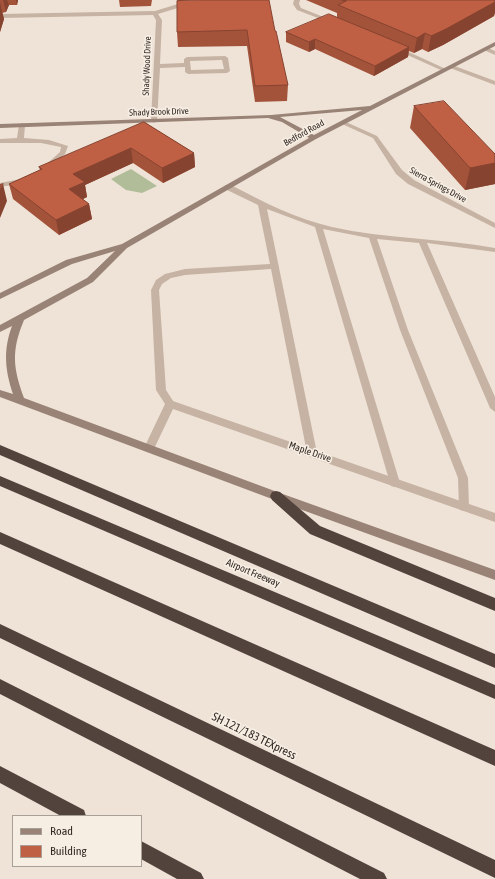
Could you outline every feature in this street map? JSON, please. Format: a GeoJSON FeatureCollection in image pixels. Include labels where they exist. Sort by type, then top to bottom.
{"type":"FeatureCollection","features":[{"type":"Feature","properties":{"kind":"highway"},"geometry":{"type":"LineString","coordinates":[[0,450],[495,661]]}},
{"type":"Feature","properties":{"kind":"highway","name":"Airport Freeway"},"geometry":{"type":"LineString","coordinates":[[0,481],[495,692]]}},
{"type":"Feature","properties":{"kind":"highway"},"geometry":{"type":"LineString","coordinates":[[276,496],[315,530],[495,605]]}},
{"type":"Feature","properties":{"kind":"highway"},"geometry":{"type":"LineString","coordinates":[[0,538],[495,758]]}},
{"type":"Feature","properties":{"kind":"highway","name":"SH 121/183 TEXpress"},"geometry":{"type":"LineString","coordinates":[[0,631],[495,868]]}},
{"type":"Feature","properties":{"kind":"highway"},"geometry":{"type":"LineString","coordinates":[[0,686],[378,879]]}},
{"type":"Feature","properties":{"kind":"highway"},"geometry":{"type":"LineString","coordinates":[[0,774],[76,815]]}},
{"type":"Feature","properties":{"kind":"highway"},"geometry":{"type":"LineString","coordinates":[[142,851],[195,879]]}},
{"type":"Feature","properties":{"kind":"main road","name":"Bedford Road"},"geometry":{"type":"LineString","coordinates":[[0,296],[69,262],[125,246],[314,138],[495,44]]}},
{"type":"Feature","properties":{"kind":"main road"},"geometry":{"type":"LineString","coordinates":[[269,116],[374,107]]}},
{"type":"Feature","properties":{"kind":"main road","name":"Shady Brook Drive"},"geometry":{"type":"LineString","coordinates":[[0,126],[269,116],[284,121],[314,138]]}},
{"type":"Feature","properties":{"kind":"main road","name":"Bedford Road"},"geometry":{"type":"LineString","coordinates":[[0,329],[90,280],[125,246]]}},
{"type":"Feature","properties":{"kind":"main road"},"geometry":{"type":"LineString","coordinates":[[20,318],[13,334],[9,355],[10,372],[20,400]]}},
{"type":"Feature","properties":{"kind":"main road"},"geometry":{"type":"LineString","coordinates":[[0,393],[276,496],[495,575]]}},
{"type":"Feature","properties":{"kind":"main road"},"geometry":{"type":"LineString","coordinates":[[0,400],[20,400]]}},
{"type":"Feature","properties":{"kind":"street"},"geometry":{"type":"LineString","coordinates":[[297,0],[296,4],[299,9],[341,25]]}},
{"type":"Feature","properties":{"kind":"street"},"geometry":{"type":"LineString","coordinates":[[0,16],[155,12],[180,2],[212,2]]}},
{"type":"Feature","properties":{"kind":"street","name":"Shady Wood Drive"},"geometry":{"type":"LineString","coordinates":[[154,121],[159,20],[155,12]]}},
{"type":"Feature","properties":{"kind":"street"},"geometry":{"type":"LineString","coordinates":[[390,46],[445,70]]}},
{"type":"Feature","properties":{"kind":"street"},"geometry":{"type":"LineString","coordinates":[[486,49],[495,53]]}},
{"type":"Feature","properties":{"kind":"street"},"geometry":{"type":"LineString","coordinates":[[225,58],[227,71],[188,72],[188,65],[187,59],[225,58]]}},
{"type":"Feature","properties":{"kind":"street"},"geometry":{"type":"LineString","coordinates":[[156,66],[188,65]]}},
{"type":"Feature","properties":{"kind":"street"},"geometry":{"type":"LineString","coordinates":[[452,67],[495,83]]}},
{"type":"Feature","properties":{"kind":"street","name":"Sierra Springs Drive"},"geometry":{"type":"LineString","coordinates":[[344,123],[375,137],[398,172],[411,182],[495,226]]}},
{"type":"Feature","properties":{"kind":"street"},"geometry":{"type":"LineString","coordinates":[[20,140],[22,125]]}},
{"type":"Feature","properties":{"kind":"street"},"geometry":{"type":"LineString","coordinates":[[0,141],[20,140],[52,142],[65,146],[63,153],[44,170],[23,181],[0,185]]}},
{"type":"Feature","properties":{"kind":"street"},"geometry":{"type":"LineString","coordinates":[[228,188],[288,215],[318,225],[372,236],[495,250]]}},
{"type":"Feature","properties":{"kind":"street"},"geometry":{"type":"LineString","coordinates":[[262,204],[312,453]]}},
{"type":"Feature","properties":{"kind":"street"},"geometry":{"type":"LineString","coordinates":[[318,225],[395,483]]}},
{"type":"Feature","properties":{"kind":"street"},"geometry":{"type":"LineString","coordinates":[[372,236],[404,330],[463,478],[464,507]]}},
{"type":"Feature","properties":{"kind":"street"},"geometry":{"type":"LineString","coordinates":[[422,241],[495,408]]}},
{"type":"Feature","properties":{"kind":"street"},"geometry":{"type":"LineString","coordinates":[[149,448],[170,404],[162,390],[155,290],[159,282],[168,276],[185,272],[275,266]]}},
{"type":"Feature","properties":{"kind":"street","name":"Maple Drive"},"geometry":{"type":"LineString","coordinates":[[170,404],[495,518]]}},
{"type":"Feature","properties":{"kind":"green space"},"geometry":{"type":"Polygon","coordinates":[[[131,169],[157,186],[142,193],[126,190],[111,179],[131,169]]]}},
{"type":"Feature","properties":{"kind":"building"},"geometry":{"type":"Polygon","coordinates":[[[269,0],[288,85],[255,86],[247,30],[177,32],[177,1],[269,0]]]}},
{"type":"Feature","properties":{"kind":"building"},"geometry":{"type":"Polygon","coordinates":[[[342,0],[495,0],[495,2],[431,36],[425,33],[417,38],[338,5],[346,1],[342,0]]]}},
{"type":"Feature","properties":{"kind":"building"},"geometry":{"type":"Polygon","coordinates":[[[329,14],[409,47],[375,66],[315,39],[309,42],[286,32],[329,14]]]}},
{"type":"Feature","properties":{"kind":"building"},"geometry":{"type":"Polygon","coordinates":[[[444,101],[495,154],[495,163],[470,168],[414,106],[444,101]]]}},
{"type":"Feature","properties":{"kind":"building"},"geometry":{"type":"Polygon","coordinates":[[[144,122],[194,153],[162,168],[131,148],[73,174],[85,182],[69,189],[89,204],[56,220],[9,184],[42,169],[39,167],[144,122]]]}}]}
